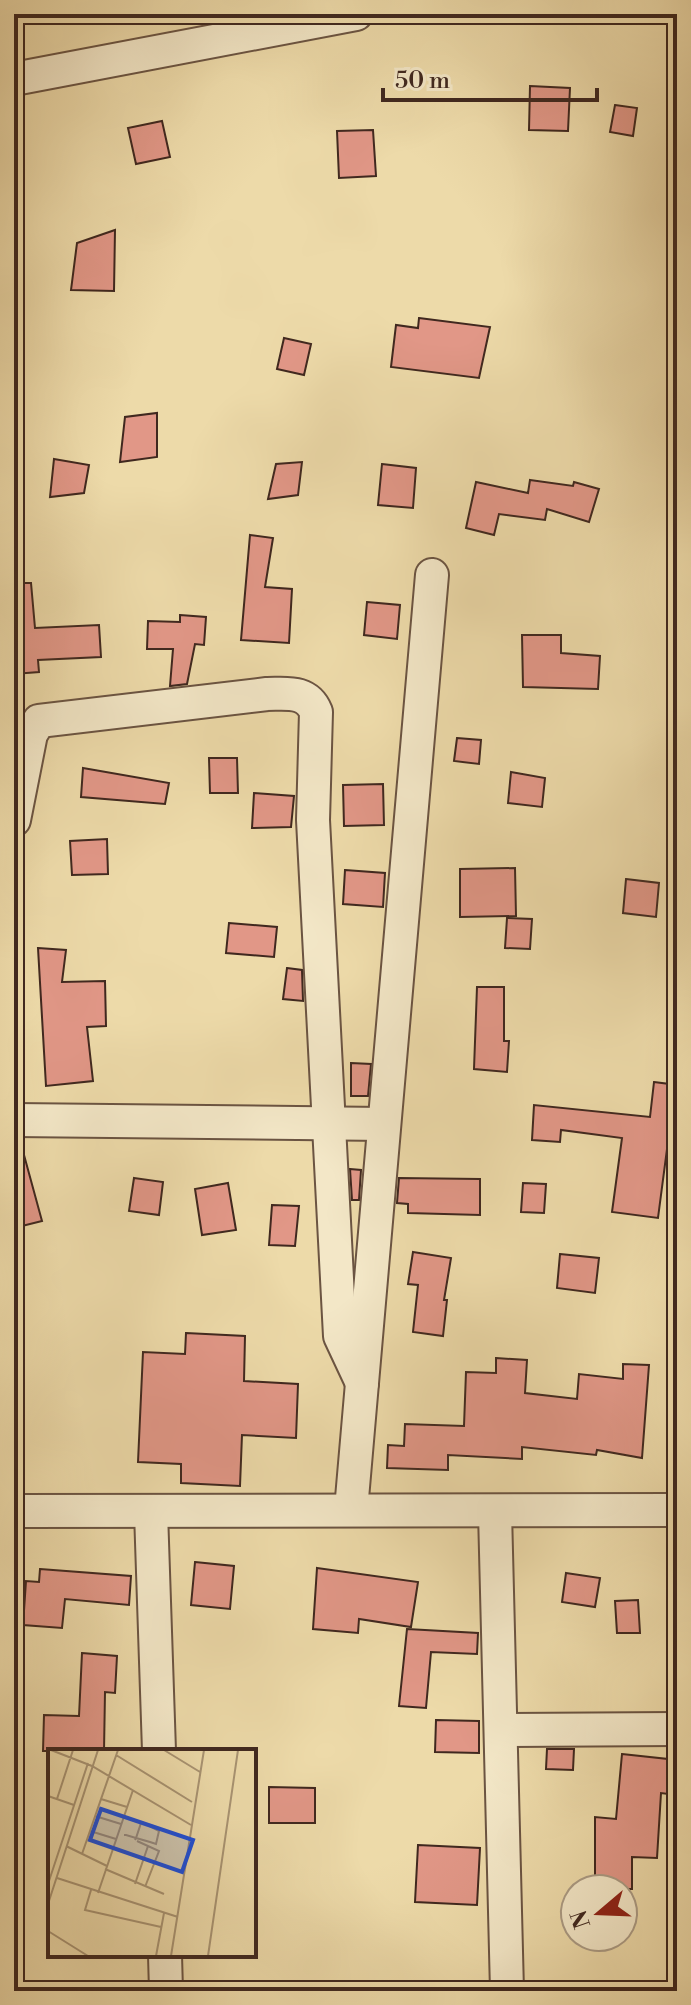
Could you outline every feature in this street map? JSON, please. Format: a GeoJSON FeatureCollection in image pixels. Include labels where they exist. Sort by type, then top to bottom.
{"type":"FeatureCollection","features":[{"type":"Feature","properties":{"kind":"street"},"geometry":{"type":"LineString","coordinates":[[14,79],[356,14]]}},
{"type":"Feature","properties":{"kind":"street"},"geometry":{"type":"LineString","coordinates":[[351,1510],[432,575]]}},
{"type":"Feature","properties":{"kind":"street"},"geometry":{"type":"LineString","coordinates":[[14,820],[31,734],[39,721],[267,694],[300,695],[312,702],[316,712],[313,820],[340,1336],[362,1383]]}},
{"type":"Feature","properties":{"kind":"street"},"geometry":{"type":"LineString","coordinates":[[14,1120],[384,1124]]}},
{"type":"Feature","properties":{"kind":"street"},"geometry":{"type":"LineString","coordinates":[[14,1511],[677,1510]]}},
{"type":"Feature","properties":{"kind":"street"},"geometry":{"type":"LineString","coordinates":[[151,1512],[159,1749]]}},
{"type":"Feature","properties":{"kind":"street"},"geometry":{"type":"LineString","coordinates":[[495,1512],[507,1991]]}},
{"type":"Feature","properties":{"kind":"street"},"geometry":{"type":"LineString","coordinates":[[502,1730],[677,1729]]}},
{"type":"Feature","properties":{"kind":"street"},"geometry":{"type":"LineString","coordinates":[[165,1957],[166,1991]]}},
{"type":"Feature","properties":{"kind":"building"},"geometry":{"type":"Polygon","coordinates":[[[530,86],[570,88],[568,131],[529,130],[530,86]]]}},
{"type":"Feature","properties":{"kind":"building"},"geometry":{"type":"Polygon","coordinates":[[[615,105],[637,108],[633,136],[610,132],[615,105]]]}},
{"type":"Feature","properties":{"kind":"building"},"geometry":{"type":"Polygon","coordinates":[[[162,121],[170,157],[136,164],[128,128],[162,121]]]}},
{"type":"Feature","properties":{"kind":"building"},"geometry":{"type":"Polygon","coordinates":[[[373,130],[376,176],[339,178],[337,131],[373,130]]]}},
{"type":"Feature","properties":{"kind":"building"},"geometry":{"type":"Polygon","coordinates":[[[115,230],[114,291],[71,290],[77,243],[115,230]]]}},
{"type":"Feature","properties":{"kind":"building"},"geometry":{"type":"Polygon","coordinates":[[[419,318],[490,327],[479,378],[391,367],[396,325],[418,328],[419,318]]]}},
{"type":"Feature","properties":{"kind":"building"},"geometry":{"type":"Polygon","coordinates":[[[284,338],[311,344],[304,375],[277,369],[284,338]]]}},
{"type":"Feature","properties":{"kind":"building"},"geometry":{"type":"Polygon","coordinates":[[[157,413],[157,457],[120,462],[125,417],[157,413]]]}},
{"type":"Feature","properties":{"kind":"building"},"geometry":{"type":"Polygon","coordinates":[[[54,459],[89,465],[84,493],[50,497],[54,459]]]}},
{"type":"Feature","properties":{"kind":"building"},"geometry":{"type":"Polygon","coordinates":[[[302,462],[298,495],[268,499],[276,464],[302,462]]]}},
{"type":"Feature","properties":{"kind":"building"},"geometry":{"type":"Polygon","coordinates":[[[382,464],[416,468],[413,508],[378,505],[382,464]]]}},
{"type":"Feature","properties":{"kind":"building"},"geometry":{"type":"Polygon","coordinates":[[[530,480],[573,486],[574,482],[599,489],[589,522],[547,509],[545,520],[499,514],[494,535],[466,528],[476,482],[528,493],[530,480]]]}},
{"type":"Feature","properties":{"kind":"building"},"geometry":{"type":"Polygon","coordinates":[[[250,535],[273,538],[265,587],[292,589],[289,643],[241,640],[250,535]]]}},
{"type":"Feature","properties":{"kind":"building"},"geometry":{"type":"Polygon","coordinates":[[[14,583],[31,583],[35,628],[99,625],[101,657],[38,660],[39,672],[14,674],[14,583]]]}},
{"type":"Feature","properties":{"kind":"building"},"geometry":{"type":"Polygon","coordinates":[[[367,602],[400,605],[397,639],[364,635],[367,602]]]}},
{"type":"Feature","properties":{"kind":"building"},"geometry":{"type":"Polygon","coordinates":[[[180,615],[206,617],[204,645],[195,644],[187,684],[170,686],[173,649],[147,649],[148,621],[180,622],[180,615]]]}},
{"type":"Feature","properties":{"kind":"building"},"geometry":{"type":"Polygon","coordinates":[[[522,635],[561,635],[561,653],[600,656],[598,689],[523,687],[522,635]]]}},
{"type":"Feature","properties":{"kind":"building"},"geometry":{"type":"Polygon","coordinates":[[[457,738],[481,740],[479,764],[454,761],[457,738]]]}},
{"type":"Feature","properties":{"kind":"building"},"geometry":{"type":"Polygon","coordinates":[[[209,758],[237,758],[238,793],[210,793],[209,758]]]}},
{"type":"Feature","properties":{"kind":"building"},"geometry":{"type":"Polygon","coordinates":[[[83,768],[169,783],[165,804],[81,797],[83,768]]]}},
{"type":"Feature","properties":{"kind":"building"},"geometry":{"type":"Polygon","coordinates":[[[511,772],[545,778],[542,807],[508,803],[511,772]]]}},
{"type":"Feature","properties":{"kind":"building"},"geometry":{"type":"Polygon","coordinates":[[[383,784],[384,825],[344,826],[343,785],[383,784]]]}},
{"type":"Feature","properties":{"kind":"building"},"geometry":{"type":"Polygon","coordinates":[[[254,793],[294,796],[291,827],[252,828],[254,793]]]}},
{"type":"Feature","properties":{"kind":"building"},"geometry":{"type":"Polygon","coordinates":[[[107,839],[108,874],[72,875],[70,841],[107,839]]]}},
{"type":"Feature","properties":{"kind":"building"},"geometry":{"type":"Polygon","coordinates":[[[515,868],[516,916],[460,917],[460,869],[515,868]]]}},
{"type":"Feature","properties":{"kind":"building"},"geometry":{"type":"Polygon","coordinates":[[[345,870],[385,873],[383,907],[343,904],[345,870]]]}},
{"type":"Feature","properties":{"kind":"building"},"geometry":{"type":"Polygon","coordinates":[[[626,879],[659,883],[656,917],[623,913],[626,879]]]}},
{"type":"Feature","properties":{"kind":"building"},"geometry":{"type":"Polygon","coordinates":[[[507,918],[532,919],[530,949],[505,948],[507,918]]]}},
{"type":"Feature","properties":{"kind":"building"},"geometry":{"type":"Polygon","coordinates":[[[229,923],[277,927],[274,957],[226,953],[229,923]]]}},
{"type":"Feature","properties":{"kind":"building"},"geometry":{"type":"Polygon","coordinates":[[[38,948],[66,950],[62,982],[105,981],[106,1026],[87,1027],[93,1081],[46,1086],[38,948]]]}},
{"type":"Feature","properties":{"kind":"building"},"geometry":{"type":"Polygon","coordinates":[[[287,968],[302,970],[303,1001],[283,999],[287,968]]]}},
{"type":"Feature","properties":{"kind":"building"},"geometry":{"type":"Polygon","coordinates":[[[477,987],[504,987],[504,1041],[509,1041],[507,1072],[474,1069],[477,987]]]}},
{"type":"Feature","properties":{"kind":"building"},"geometry":{"type":"Polygon","coordinates":[[[351,1063],[371,1064],[368,1096],[351,1096],[351,1063]]]}},
{"type":"Feature","properties":{"kind":"building"},"geometry":{"type":"Polygon","coordinates":[[[654,1082],[677,1085],[677,1150],[667,1149],[658,1218],[612,1212],[622,1138],[561,1130],[560,1142],[532,1140],[534,1105],[650,1117],[654,1082]]]}},
{"type":"Feature","properties":{"kind":"building"},"geometry":{"type":"Polygon","coordinates":[[[21,1144],[42,1221],[14,1228],[14,1145],[21,1144]]]}},
{"type":"Feature","properties":{"kind":"building"},"geometry":{"type":"Polygon","coordinates":[[[350,1169],[361,1170],[359,1200],[352,1200],[350,1169]]]}},
{"type":"Feature","properties":{"kind":"building"},"geometry":{"type":"Polygon","coordinates":[[[134,1178],[163,1182],[159,1215],[129,1211],[134,1178]]]}},
{"type":"Feature","properties":{"kind":"building"},"geometry":{"type":"Polygon","coordinates":[[[399,1178],[480,1179],[480,1215],[408,1213],[408,1204],[397,1203],[399,1178]]]}},
{"type":"Feature","properties":{"kind":"building"},"geometry":{"type":"Polygon","coordinates":[[[228,1183],[236,1230],[202,1235],[195,1189],[228,1183]]]}},
{"type":"Feature","properties":{"kind":"building"},"geometry":{"type":"Polygon","coordinates":[[[523,1183],[546,1184],[544,1213],[521,1212],[523,1183]]]}},
{"type":"Feature","properties":{"kind":"building"},"geometry":{"type":"Polygon","coordinates":[[[272,1205],[299,1206],[295,1246],[269,1245],[272,1205]]]}},
{"type":"Feature","properties":{"kind":"building"},"geometry":{"type":"Polygon","coordinates":[[[413,1252],[451,1258],[444,1300],[447,1300],[443,1336],[413,1332],[418,1285],[408,1284],[413,1252]]]}},
{"type":"Feature","properties":{"kind":"building"},"geometry":{"type":"Polygon","coordinates":[[[560,1254],[599,1258],[595,1293],[557,1288],[560,1254]]]}},
{"type":"Feature","properties":{"kind":"building"},"geometry":{"type":"Polygon","coordinates":[[[186,1333],[245,1336],[244,1381],[298,1384],[296,1438],[242,1435],[240,1486],[181,1483],[181,1464],[138,1462],[143,1352],[185,1354],[186,1333]]]}},
{"type":"Feature","properties":{"kind":"building"},"geometry":{"type":"Polygon","coordinates":[[[496,1358],[527,1360],[525,1393],[577,1399],[579,1374],[623,1379],[623,1364],[649,1365],[642,1458],[597,1450],[596,1455],[522,1447],[522,1459],[448,1455],[448,1470],[387,1468],[388,1445],[404,1446],[405,1424],[464,1426],[466,1372],[496,1373],[496,1358]]]}},
{"type":"Feature","properties":{"kind":"building"},"geometry":{"type":"Polygon","coordinates":[[[195,1562],[234,1566],[230,1609],[191,1605],[195,1562]]]}},
{"type":"Feature","properties":{"kind":"building"},"geometry":{"type":"Polygon","coordinates":[[[317,1568],[418,1582],[411,1627],[359,1619],[358,1633],[313,1629],[317,1568]]]}},
{"type":"Feature","properties":{"kind":"building"},"geometry":{"type":"Polygon","coordinates":[[[40,1569],[131,1576],[129,1605],[65,1599],[62,1628],[23,1625],[26,1581],[39,1582],[40,1569]]]}},
{"type":"Feature","properties":{"kind":"building"},"geometry":{"type":"Polygon","coordinates":[[[566,1573],[600,1578],[595,1607],[562,1602],[566,1573]]]}},
{"type":"Feature","properties":{"kind":"building"},"geometry":{"type":"Polygon","coordinates":[[[638,1600],[640,1633],[617,1633],[615,1601],[638,1600]]]}},
{"type":"Feature","properties":{"kind":"building"},"geometry":{"type":"Polygon","coordinates":[[[407,1629],[478,1633],[477,1654],[431,1652],[426,1708],[399,1706],[407,1629]]]}},
{"type":"Feature","properties":{"kind":"building"},"geometry":{"type":"Polygon","coordinates":[[[82,1653],[117,1656],[115,1693],[105,1692],[104,1749],[43,1751],[44,1715],[79,1716],[82,1653]]]}},
{"type":"Feature","properties":{"kind":"building"},"geometry":{"type":"Polygon","coordinates":[[[436,1720],[479,1721],[479,1753],[435,1752],[436,1720]]]}},
{"type":"Feature","properties":{"kind":"building"},"geometry":{"type":"Polygon","coordinates":[[[547,1749],[574,1749],[573,1770],[546,1769],[547,1749]]]}},
{"type":"Feature","properties":{"kind":"building"},"geometry":{"type":"Polygon","coordinates":[[[622,1754],[677,1760],[677,1795],[661,1793],[657,1858],[632,1857],[632,1873],[595,1873],[595,1817],[616,1819],[622,1754]]]}},
{"type":"Feature","properties":{"kind":"building"},"geometry":{"type":"Polygon","coordinates":[[[269,1787],[315,1788],[315,1823],[269,1823],[269,1787]]]}},
{"type":"Feature","properties":{"kind":"building"},"geometry":{"type":"Polygon","coordinates":[[[418,1845],[480,1848],[477,1905],[415,1902],[418,1845]]]}}]}
